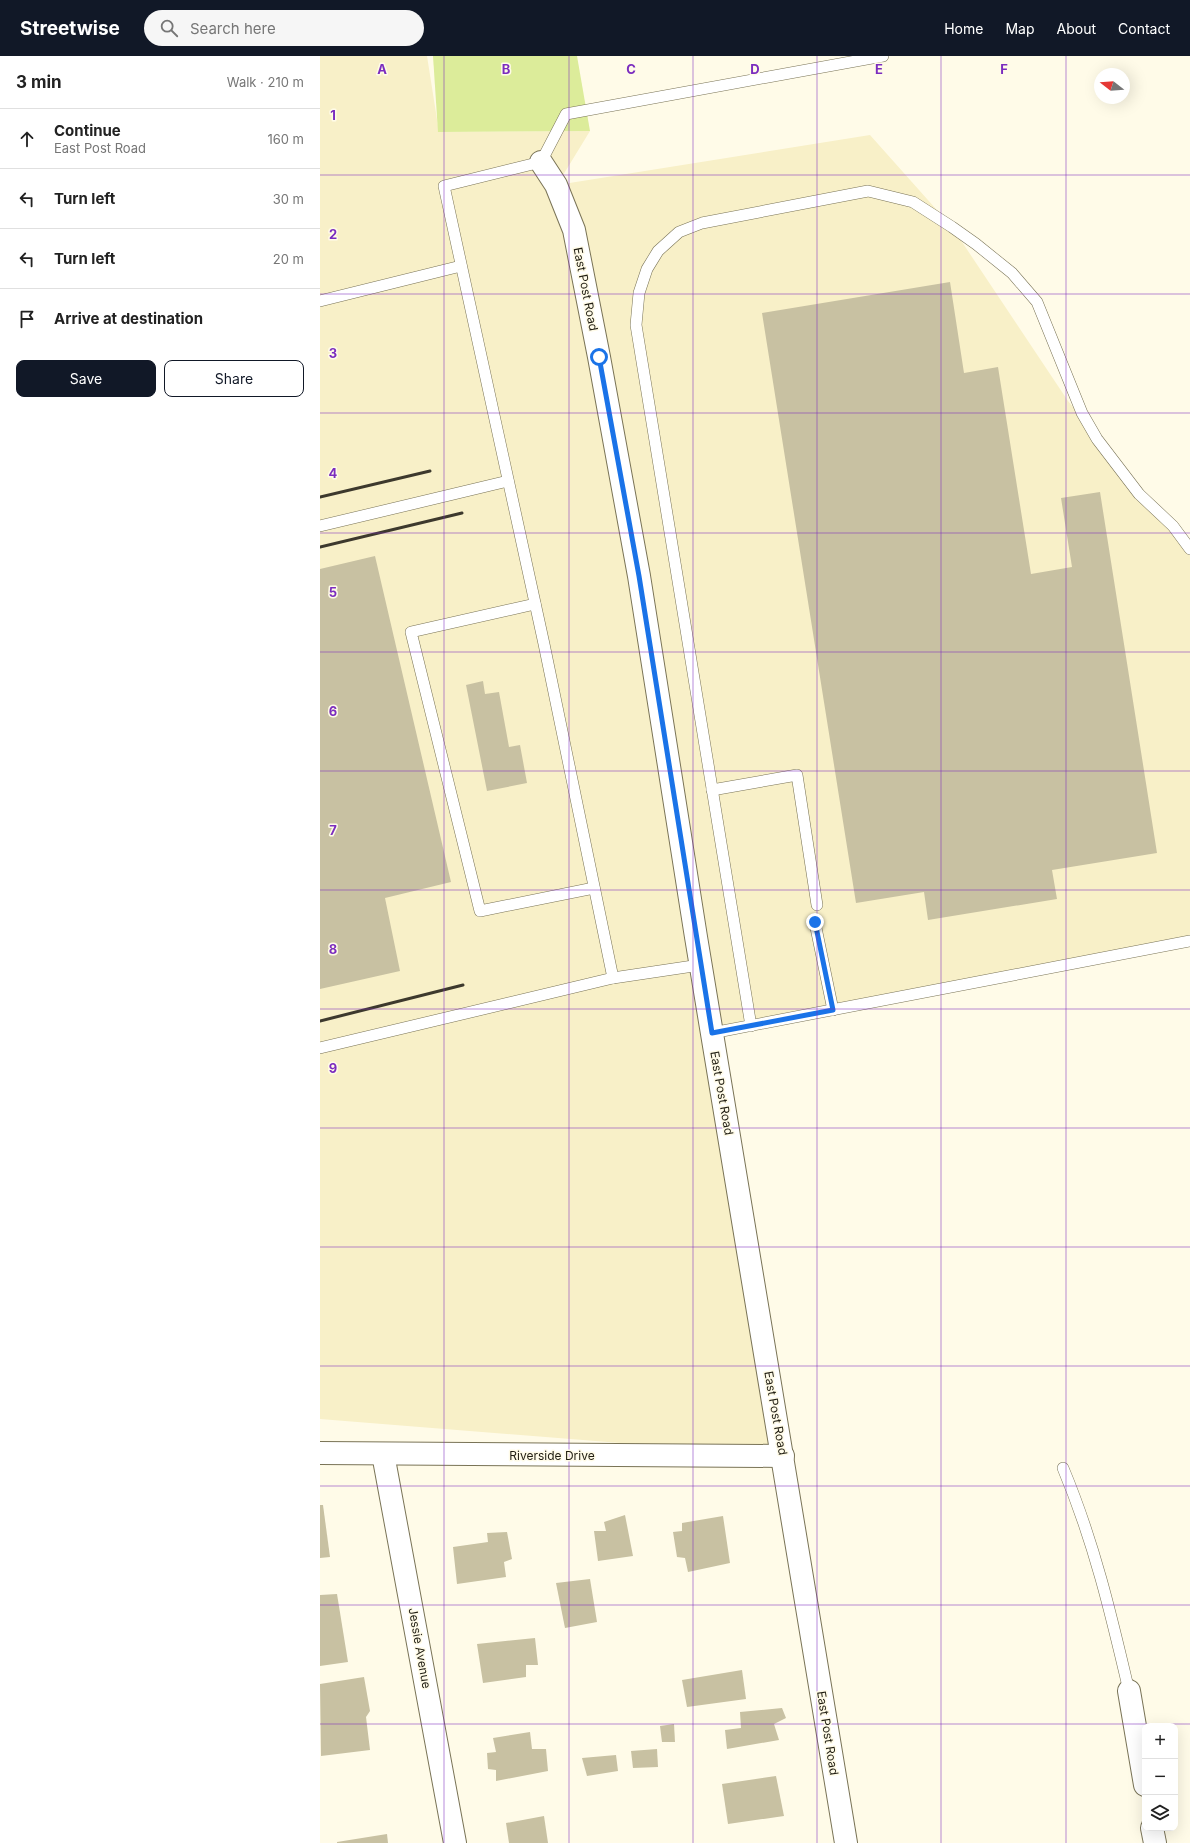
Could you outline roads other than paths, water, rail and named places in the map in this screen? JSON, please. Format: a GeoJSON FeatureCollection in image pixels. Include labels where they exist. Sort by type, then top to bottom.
{"type":"FeatureCollection","features":[{"type":"Feature","properties":{"kind":"street","name":"East Post Road"},"geometry":{"type":"LineString","coordinates":[[541,162],[556,185],[574,230],[639,576],[700,965],[783,1456],[846,1843]]}},
{"type":"Feature","properties":{"kind":"street","name":"Riverside Drive"},"geometry":{"type":"LineString","coordinates":[[320,1453],[783,1456]]}},
{"type":"Feature","properties":{"kind":"street","name":"Jessie Avenue"},"geometry":{"type":"LineString","coordinates":[[383,1454],[455,1843]]}},
{"type":"Feature","properties":{"kind":"street"},"geometry":{"type":"LineString","coordinates":[[1129,1691],[1142,1767]]}},
{"type":"Feature","properties":{"kind":"street"},"geometry":{"type":"LineString","coordinates":[[1153,1831],[1155,1843]]}},
{"type":"Feature","properties":{"kind":"lane"},"geometry":{"type":"LineString","coordinates":[[613,978],[535,604],[444,186],[541,162],[566,114],[883,56]]}},
{"type":"Feature","properties":{"kind":"lane"},"geometry":{"type":"LineString","coordinates":[[751,1026],[636,325],[639,293],[647,269],[658,251],[678,232],[702,223],[868,191],[913,202],[976,244],[1012,273],[1037,302],[1082,413],[1097,439],[1139,494],[1173,526],[1190,549]]}},
{"type":"Feature","properties":{"kind":"lane"},"geometry":{"type":"LineString","coordinates":[[320,301],[461,266]]}},
{"type":"Feature","properties":{"kind":"lane"},"geometry":{"type":"LineString","coordinates":[[320,526],[508,481]]}},
{"type":"Feature","properties":{"kind":"lane"},"geometry":{"type":"LineString","coordinates":[[535,604],[411,632],[480,912],[594,888]]}},
{"type":"Feature","properties":{"kind":"lane"},"geometry":{"type":"LineString","coordinates":[[712,790],[797,775],[817,905]]}},
{"type":"Feature","properties":{"kind":"lane"},"geometry":{"type":"LineString","coordinates":[[815,922],[833,1010]]}},
{"type":"Feature","properties":{"kind":"lane"},"geometry":{"type":"LineString","coordinates":[[712,1033],[1190,942]]}},
{"type":"Feature","properties":{"kind":"lane"},"geometry":{"type":"LineString","coordinates":[[320,1048],[613,978],[700,965]]}},
{"type":"Feature","properties":{"kind":"lane"},"geometry":{"type":"LineString","coordinates":[[1063,1468],[1079,1506],[1105,1589],[1129,1691]]}},
{"type":"Feature","properties":{"kind":"railway"},"geometry":{"type":"LineString","coordinates":[[320,497],[430,471]]}},
{"type":"Feature","properties":{"kind":"railway"},"geometry":{"type":"LineString","coordinates":[[320,547],[462,513]]}},
{"type":"Feature","properties":{"kind":"railway"},"geometry":{"type":"LineString","coordinates":[[320,1021],[463,985]]}}]}
